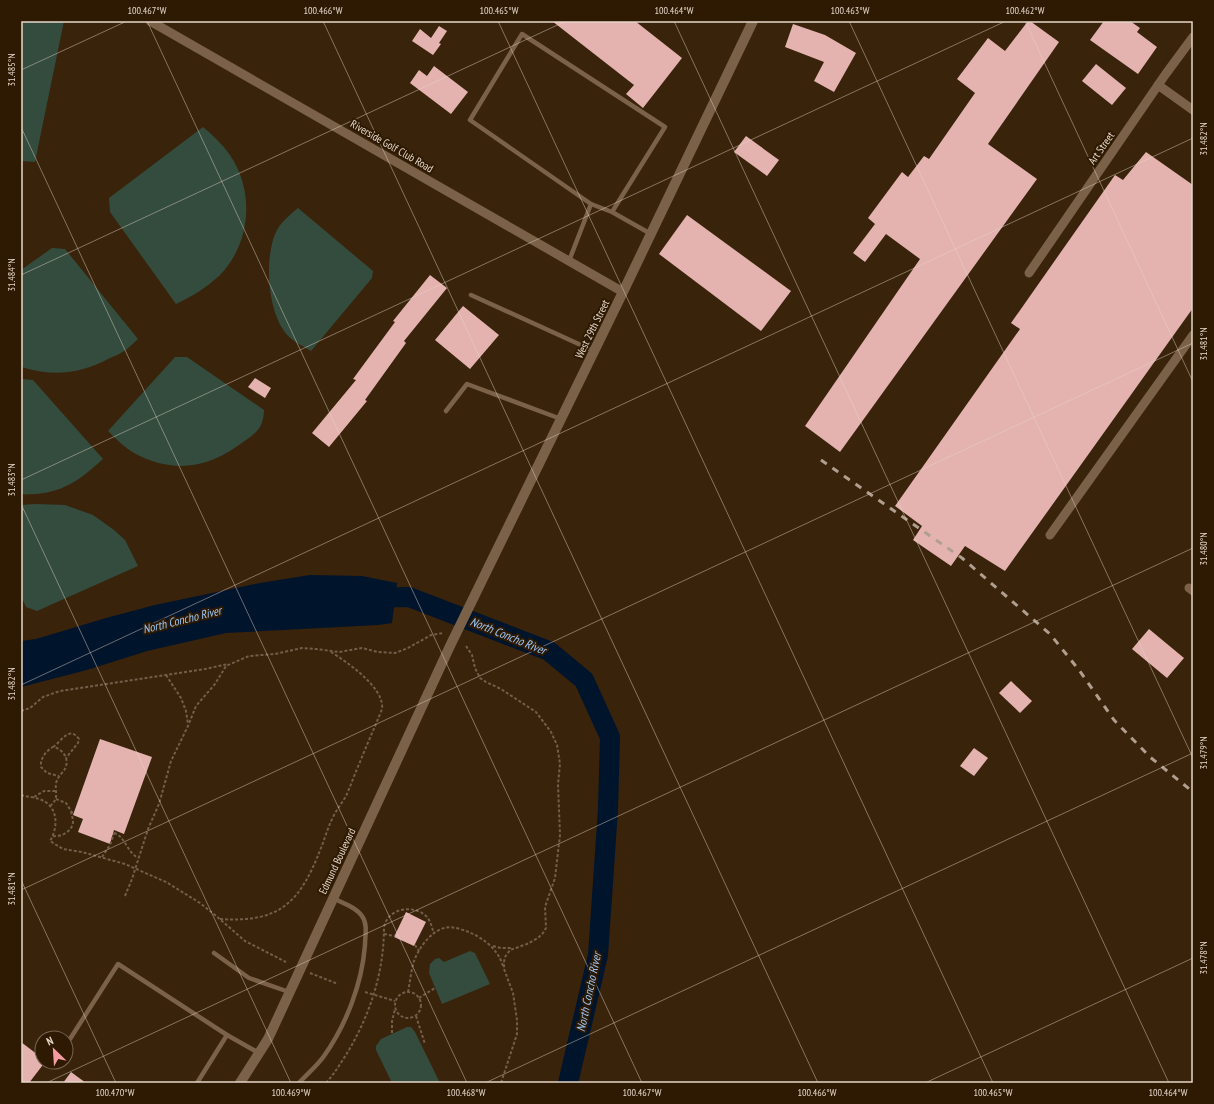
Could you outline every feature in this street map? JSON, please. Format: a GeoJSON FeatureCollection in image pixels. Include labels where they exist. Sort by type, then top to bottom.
{"type":"FeatureCollection","features":[{"type":"Feature","properties":{"kind":"main road","name":"West 29th Street"},"geometry":{"type":"LineString","coordinates":[[450,646],[623,292],[753,21]]}},
{"type":"Feature","properties":{"kind":"main road","name":"Edmund Boulevard"},"geometry":{"type":"LineString","coordinates":[[240,1083],[268,1038],[450,646]]}},
{"type":"Feature","properties":{"kind":"street","name":"Riverside Golf Club Road"},"geometry":{"type":"LineString","coordinates":[[150,21],[623,292]]}},
{"type":"Feature","properties":{"kind":"street","name":"Art Street"},"geometry":{"type":"LineString","coordinates":[[1029,273],[1158,85],[1193,37]]}},
{"type":"Feature","properties":{"kind":"street"},"geometry":{"type":"LineString","coordinates":[[1158,85],[1193,110]]}},
{"type":"Feature","properties":{"kind":"street"},"geometry":{"type":"LineString","coordinates":[[1050,535],[1193,335]]}},
{"type":"Feature","properties":{"kind":"lane"},"geometry":{"type":"LineString","coordinates":[[612,212],[665,127],[522,34],[470,120],[591,204],[612,212],[651,234]]}},
{"type":"Feature","properties":{"kind":"lane"},"geometry":{"type":"LineString","coordinates":[[569,261],[591,204]]}},
{"type":"Feature","properties":{"kind":"lane"},"geometry":{"type":"LineString","coordinates":[[471,295],[594,351]]}},
{"type":"Feature","properties":{"kind":"lane"},"geometry":{"type":"LineString","coordinates":[[446,411],[467,384],[561,419]]}},
{"type":"Feature","properties":{"kind":"lane"},"geometry":{"type":"LineString","coordinates":[[299,1083],[323,1057],[342,1028],[355,995],[364,951],[366,925],[361,915],[352,908],[333,898]]}},
{"type":"Feature","properties":{"kind":"lane"},"geometry":{"type":"LineString","coordinates":[[214,953],[249,978],[289,992]]}},
{"type":"Feature","properties":{"kind":"lane"},"geometry":{"type":"LineString","coordinates":[[74,1033],[118,964],[227,1035],[259,1053]]}},
{"type":"Feature","properties":{"kind":"lane"},"geometry":{"type":"LineString","coordinates":[[197,1083],[227,1035]]}},
{"type":"Feature","properties":{"kind":"path"},"geometry":{"type":"LineString","coordinates":[[21,711],[30,708],[43,697],[60,691],[205,669],[229,664],[250,656],[275,654],[302,648],[339,652],[362,648],[378,652],[395,653],[408,648],[431,635],[442,633]]}},
{"type":"Feature","properties":{"kind":"path"},"geometry":{"type":"LineString","coordinates":[[466,646],[472,655],[475,668],[480,678],[501,689],[536,712],[551,732],[559,754],[560,764],[558,788],[560,836],[555,878],[545,908],[546,928],[538,938],[527,944],[506,949],[492,946]]}},
{"type":"Feature","properties":{"kind":"path"},"geometry":{"type":"LineString","coordinates":[[220,919],[243,920],[266,916],[280,909],[297,895],[307,880],[334,815],[345,797],[365,753],[382,709],[382,702],[378,694],[366,679],[330,652]]}},
{"type":"Feature","properties":{"kind":"path"},"geometry":{"type":"LineString","coordinates":[[125,896],[136,868],[148,829],[156,813],[171,761],[196,706],[215,684],[224,669],[229,664]]}},
{"type":"Feature","properties":{"kind":"path"},"geometry":{"type":"LineString","coordinates":[[166,675],[181,698],[186,711],[188,726]]}},
{"type":"Feature","properties":{"kind":"path"},"geometry":{"type":"LineString","coordinates":[[59,776],[47,773],[41,767],[40,764],[42,758],[49,749],[64,736],[72,734],[76,735],[79,739],[78,743],[66,758]]}},
{"type":"Feature","properties":{"kind":"path"},"geometry":{"type":"LineString","coordinates":[[50,806],[56,799],[57,780],[66,766],[66,758],[62,751],[53,747]]}},
{"type":"Feature","properties":{"kind":"path"},"geometry":{"type":"LineString","coordinates":[[32,797],[44,791],[56,791]]}},
{"type":"Feature","properties":{"kind":"path"},"geometry":{"type":"LineString","coordinates":[[21,795],[44,801],[50,806],[56,819],[53,836],[50,841],[59,847],[102,857],[136,868],[166,882],[183,891],[220,919],[245,941],[286,962]]}},
{"type":"Feature","properties":{"kind":"path"},"geometry":{"type":"LineString","coordinates":[[53,836],[58,837],[64,835],[72,827],[73,823],[72,813],[66,803],[56,799]]}},
{"type":"Feature","properties":{"kind":"path"},"geometry":{"type":"LineString","coordinates":[[102,857],[110,845],[115,832],[121,837],[128,850],[138,858]]}},
{"type":"Feature","properties":{"kind":"path"},"geometry":{"type":"LineString","coordinates":[[326,1083],[343,1060],[355,1040],[374,995],[381,964],[385,923],[388,918],[397,912],[407,909],[418,911],[429,920],[434,934]]}},
{"type":"Feature","properties":{"kind":"path"},"geometry":{"type":"LineString","coordinates":[[408,992],[414,962],[419,951],[424,943],[444,928],[461,929],[475,934],[492,946],[504,969],[514,1001],[517,1027],[517,1034],[512,1052],[501,1083]]}},
{"type":"Feature","properties":{"kind":"path"},"geometry":{"type":"LineString","coordinates":[[384,934],[395,936]]}},
{"type":"Feature","properties":{"kind":"path"},"geometry":{"type":"LineString","coordinates":[[415,946],[419,951]]}},
{"type":"Feature","properties":{"kind":"path"},"geometry":{"type":"LineString","coordinates":[[504,969],[505,957],[507,953],[514,948]]}},
{"type":"Feature","properties":{"kind":"path"},"geometry":{"type":"LineString","coordinates":[[310,973],[338,984]]}},
{"type":"Feature","properties":{"kind":"path"},"geometry":{"type":"LineString","coordinates":[[419,998],[435,988]]}},
{"type":"Feature","properties":{"kind":"path"},"geometry":{"type":"LineString","coordinates":[[365,992],[396,1001]]}},
{"type":"Feature","properties":{"kind":"path"},"geometry":{"type":"LineString","coordinates":[[392,1033],[392,1021],[396,1001],[401,994],[408,992],[415,994],[422,1004],[421,1009],[413,1018],[404,1018],[397,1013],[395,1009]]}},
{"type":"Feature","properties":{"kind":"path"},"geometry":{"type":"LineString","coordinates":[[416,1016],[425,1044]]}},
{"type":"Feature","properties":{"kind":"green space"},"geometry":{"type":"Polygon","coordinates":[[[21,21],[64,21],[35,162],[21,161],[21,21]]]}},
{"type":"Feature","properties":{"kind":"green space"},"geometry":{"type":"Polygon","coordinates":[[[203,127],[224,147],[238,170],[246,201],[246,217],[238,249],[230,263],[219,276],[209,284],[176,304],[110,212],[109,198],[203,127]]]}},
{"type":"Feature","properties":{"kind":"green space"},"geometry":{"type":"Polygon","coordinates":[[[298,208],[373,271],[372,278],[311,351],[286,334],[278,321],[274,309],[269,281],[270,253],[277,230],[298,208]]]}},
{"type":"Feature","properties":{"kind":"green space"},"geometry":{"type":"Polygon","coordinates":[[[52,248],[65,249],[138,339],[126,350],[88,368],[77,371],[56,373],[21,367],[21,270],[52,248]]]}},
{"type":"Feature","properties":{"kind":"green space"},"geometry":{"type":"Polygon","coordinates":[[[175,357],[187,357],[264,410],[262,423],[257,431],[224,455],[198,464],[186,466],[173,466],[147,459],[123,446],[108,431],[175,357]]]}},
{"type":"Feature","properties":{"kind":"green space"},"geometry":{"type":"Polygon","coordinates":[[[21,379],[33,380],[103,459],[81,478],[57,490],[37,494],[21,494],[21,379]]]}},
{"type":"Feature","properties":{"kind":"green space"},"geometry":{"type":"Polygon","coordinates":[[[21,505],[65,505],[93,515],[125,540],[138,566],[37,611],[26,607],[21,596],[21,505]]]}},
{"type":"Feature","properties":{"kind":"green space"},"geometry":{"type":"Polygon","coordinates":[[[470,951],[475,953],[490,984],[442,1004],[429,973],[430,964],[435,959],[439,958],[444,962],[470,951]]]}},
{"type":"Feature","properties":{"kind":"green space"},"geometry":{"type":"Polygon","coordinates":[[[407,1027],[411,1027],[415,1032],[440,1083],[392,1083],[376,1050],[376,1046],[381,1039],[407,1027]]]}},
{"type":"Feature","properties":{"kind":"water"},"geometry":{"type":"Polygon","coordinates":[[[310,575],[362,576],[397,583],[392,623],[226,633],[147,651],[87,670],[21,687],[21,641],[36,639],[155,605],[260,583],[310,575]]]}},
{"type":"Feature","properties":{"kind":"building"},"geometry":{"type":"Polygon","coordinates":[[[552,21],[635,21],[682,58],[643,108],[626,94],[634,85],[552,21]]]}},
{"type":"Feature","properties":{"kind":"building"},"geometry":{"type":"Polygon","coordinates":[[[1028,21],[1059,42],[988,144],[1037,179],[840,452],[805,426],[920,259],[886,234],[865,262],[853,253],[875,224],[868,218],[902,172],[908,177],[924,156],[929,159],[975,93],[957,79],[988,38],[1005,51],[1028,21]]]}},
{"type":"Feature","properties":{"kind":"building"},"geometry":{"type":"Polygon","coordinates":[[[1104,21],[1130,21],[1140,28],[1137,32],[1157,47],[1138,74],[1090,40],[1104,21]]]}},
{"type":"Feature","properties":{"kind":"building"},"geometry":{"type":"Polygon","coordinates":[[[793,24],[825,35],[856,53],[834,92],[814,81],[824,62],[785,47],[793,24]]]}},
{"type":"Feature","properties":{"kind":"building"},"geometry":{"type":"Polygon","coordinates":[[[439,26],[447,31],[439,43],[441,44],[433,55],[412,41],[420,29],[431,38],[439,26]]]}},
{"type":"Feature","properties":{"kind":"building"},"geometry":{"type":"Polygon","coordinates":[[[1096,64],[1126,88],[1112,105],[1082,81],[1096,64]]]}},
{"type":"Feature","properties":{"kind":"building"},"geometry":{"type":"Polygon","coordinates":[[[434,66],[468,92],[451,114],[410,83],[419,70],[427,76],[434,66]]]}},
{"type":"Feature","properties":{"kind":"building"},"geometry":{"type":"Polygon","coordinates":[[[746,136],[779,160],[767,176],[734,152],[746,136]]]}},
{"type":"Feature","properties":{"kind":"building"},"geometry":{"type":"Polygon","coordinates":[[[1146,152],[1193,185],[1193,308],[1005,571],[965,546],[951,566],[913,540],[922,526],[895,506],[1020,329],[1011,323],[1115,175],[1123,180],[1146,152]]]}},
{"type":"Feature","properties":{"kind":"building"},"geometry":{"type":"Polygon","coordinates":[[[687,215],[791,291],[761,331],[659,254],[687,215]]]}},
{"type":"Feature","properties":{"kind":"building"},"geometry":{"type":"Polygon","coordinates":[[[430,275],[447,288],[404,341],[406,343],[365,400],[367,401],[329,447],[312,433],[356,380],[353,379],[395,322],[393,321],[430,275]]]}},
{"type":"Feature","properties":{"kind":"building"},"geometry":{"type":"Polygon","coordinates":[[[463,306],[499,335],[470,369],[435,340],[463,306]]]}},
{"type":"Feature","properties":{"kind":"building"},"geometry":{"type":"Polygon","coordinates":[[[255,378],[271,388],[265,398],[248,387],[255,378]]]}},
{"type":"Feature","properties":{"kind":"building"},"geometry":{"type":"Polygon","coordinates":[[[1149,629],[1184,658],[1167,678],[1132,649],[1149,629]]]}},
{"type":"Feature","properties":{"kind":"building"},"geometry":{"type":"Polygon","coordinates":[[[1011,681],[1032,701],[1020,713],[999,693],[1011,681]]]}},
{"type":"Feature","properties":{"kind":"building"},"geometry":{"type":"Polygon","coordinates":[[[100,739],[152,757],[124,834],[114,830],[110,844],[78,832],[83,819],[73,815],[100,739]]]}},
{"type":"Feature","properties":{"kind":"building"},"geometry":{"type":"Polygon","coordinates":[[[974,748],[988,758],[974,776],[960,766],[974,748]]]}},
{"type":"Feature","properties":{"kind":"building"},"geometry":{"type":"Polygon","coordinates":[[[406,912],[426,922],[414,946],[394,937],[406,912]]]}},
{"type":"Feature","properties":{"kind":"building"},"geometry":{"type":"Polygon","coordinates":[[[21,1042],[34,1052],[34,1070],[39,1070],[29,1083],[21,1083],[21,1042]]]}},
{"type":"Feature","properties":{"kind":"building"},"geometry":{"type":"Polygon","coordinates":[[[71,1072],[86,1083],[63,1083],[71,1072]]]}},
{"type":"Feature","properties":{"kind":"waterway","name":"North Concho River"},"geometry":{"type":"LineString","coordinates":[[368,598],[409,597],[549,651],[584,680],[610,737],[608,809],[598,955],[568,1083]]}},
{"type":"Feature","properties":{"kind":"railway"},"geometry":{"type":"LineString","coordinates":[[821,460],[962,558],[1050,634],[1079,670],[1114,720],[1150,757],[1193,792]]}}]}
